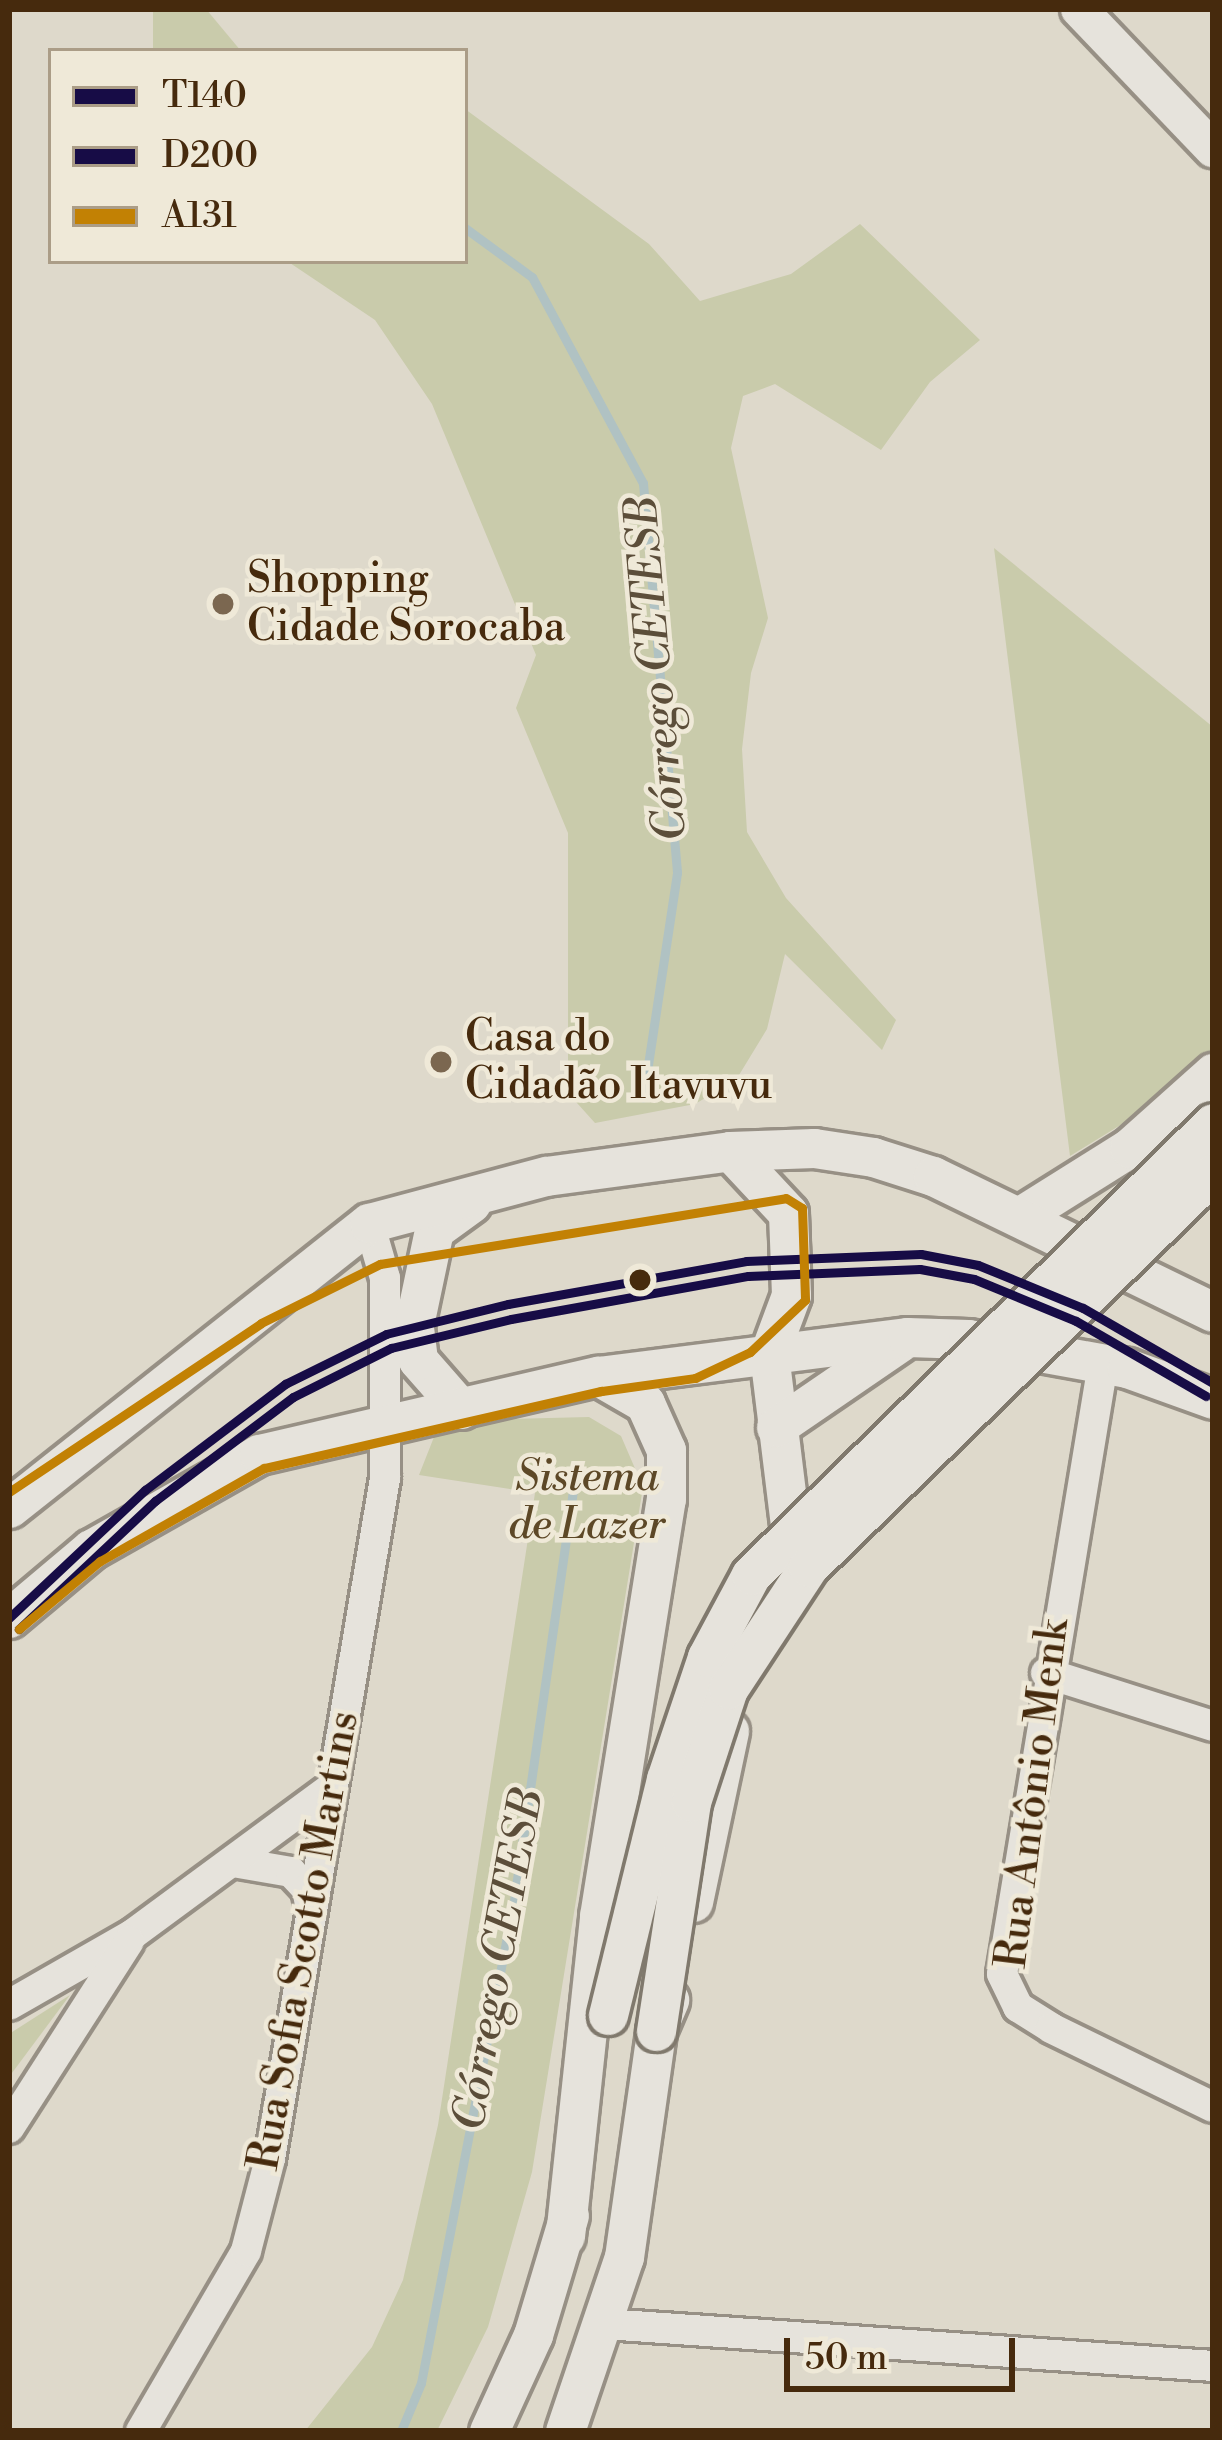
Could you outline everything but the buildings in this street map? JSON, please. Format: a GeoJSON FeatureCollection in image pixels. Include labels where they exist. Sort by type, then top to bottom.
{"type":"FeatureCollection","features":[{"type":"Feature","properties":{"kind":"main road"},"geometry":{"type":"LineString","coordinates":[[1019,1217],[1081,1183],[1213,1073]]}},
{"type":"Feature","properties":{"kind":"main road"},"geometry":{"type":"LineString","coordinates":[[489,2431],[533,2335],[565,2236],[608,2015],[673,1759],[706,1657],[751,1575],[1213,1123]]}},
{"type":"Feature","properties":{"kind":"main road"},"geometry":{"type":"LineString","coordinates":[[9,1508],[369,1223],[546,1176],[730,1151],[814,1148],[873,1157],[1019,1217],[1213,1312]]}},
{"type":"Feature","properties":{"kind":"main road"},"geometry":{"type":"LineString","coordinates":[[656,2031],[681,1958],[730,1725],[794,1564],[796,1529],[776,1427],[770,1354],[791,1295],[788,1213],[730,1151]]}},
{"type":"Feature","properties":{"kind":"main road"},"geometry":{"type":"LineString","coordinates":[[565,2431],[605,2324],[623,2257],[691,1802],[728,1689],[808,1568],[1213,1173]]}},
{"type":"Feature","properties":{"kind":"main road"},"geometry":{"type":"LineString","coordinates":[[968,1339],[1024,1331],[1083,1308],[1133,1272],[1213,1191]]}},
{"type":"Feature","properties":{"kind":"main road"},"geometry":{"type":"LineString","coordinates":[[461,1409],[418,1360],[421,1272],[434,1230],[491,1192]]}},
{"type":"Feature","properties":{"kind":"main road"},"geometry":{"type":"LineString","coordinates":[[691,1364],[764,1327],[791,1295]]}},
{"type":"Feature","properties":{"kind":"main road"},"geometry":{"type":"LineString","coordinates":[[776,1427],[908,1336]]}},
{"type":"Feature","properties":{"kind":"main road"},"geometry":{"type":"LineString","coordinates":[[9,1618],[91,1549],[259,1454],[598,1376],[908,1336],[968,1339],[1103,1364],[1213,1399]]}},
{"type":"Feature","properties":{"kind":"main road"},"geometry":{"type":"LineString","coordinates":[[565,2236],[599,1916],[666,1498],[666,1450],[645,1403],[598,1376]]}},
{"type":"Feature","properties":{"kind":"street"},"geometry":{"type":"LineString","coordinates":[[1079,9],[1213,149]]}},
{"type":"Feature","properties":{"kind":"street","name":"Rua Sofia Scotto Martins"},"geometry":{"type":"LineString","coordinates":[[141,2431],[246,2251],[270,2159],[385,1478],[385,1278],[369,1223]]}},
{"type":"Feature","properties":{"kind":"street","name":"Rua Antônio Menk"},"geometry":{"type":"LineString","coordinates":[[1103,1364],[1046,1672],[1002,1974],[1018,2007],[1051,2028],[1213,2107]]}},
{"type":"Feature","properties":{"kind":"street"},"geometry":{"type":"LineString","coordinates":[[1046,1672],[1213,1726]]}},
{"type":"Feature","properties":{"kind":"street"},"geometry":{"type":"LineString","coordinates":[[9,2006],[133,1934],[332,1788]]}},
{"type":"Feature","properties":{"kind":"street"},"geometry":{"type":"LineString","coordinates":[[233,1862],[291,1872],[307,1889],[311,1910]]}},
{"type":"Feature","properties":{"kind":"street"},"geometry":{"type":"LineString","coordinates":[[9,2128],[133,1934]]}},
{"type":"Feature","properties":{"kind":"street"},"geometry":{"type":"LineString","coordinates":[[605,2324],[1213,2366]]}},
{"type":"Feature","properties":{"kind":"green space"},"geometry":{"type":"Polygon","coordinates":[[[153,9],[206,9],[238,48],[153,48],[153,9]]]}},
{"type":"Feature","properties":{"kind":"green space"},"geometry":{"type":"Polygon","coordinates":[[[468,111],[649,244],[700,301],[791,274],[860,224],[980,340],[930,382],[881,450],[775,384],[743,396],[731,448],[768,618],[751,673],[742,749],[747,832],[786,898],[896,1020],[882,1050],[785,954],[767,1029],[736,1080],[695,1104],[595,1123],[568,1093],[568,833],[516,708],[536,655],[432,404],[375,320],[291,264],[468,264],[468,111]]]}},
{"type":"Feature","properties":{"kind":"green space"},"geometry":{"type":"Polygon","coordinates":[[[994,548],[1213,727],[1213,1049],[1145,1110],[1070,1156],[994,548]]]}},
{"type":"Feature","properties":{"kind":"green space","name":"Sistema de Lazer"},"geometry":{"type":"Polygon","coordinates":[[[589,1417],[621,1436],[643,1487],[532,2172],[488,2327],[437,2431],[305,2431],[372,2347],[403,2280],[438,2125],[535,1493],[419,1475],[434,1437],[509,1419],[589,1417]]]}},
{"type":"Feature","properties":{"kind":"green space"},"geometry":{"type":"Polygon","coordinates":[[[70,1995],[9,2077],[9,2034],[70,1995]]]}},
{"type":"Feature","properties":{"kind":"waterway","name":"Córrego CETESB"},"geometry":{"type":"LineString","coordinates":[[468,230],[532,277],[643,483],[677,873],[643,1097]]}},
{"type":"Feature","properties":{"kind":"waterway","name":"Córrego CETESB"},"geometry":{"type":"LineString","coordinates":[[401,2431],[421,2383],[515,1893],[574,1484]]}},
{"type":"Feature","properties":{"kind":"transit line","name":"A131"},"geometry":{"type":"LineString","coordinates":[[9,1492],[261,1323],[380,1264],[786,1198],[802,1208],[805,1300],[750,1352],[695,1378],[601,1391],[264,1468],[100,1561],[19,1629]]}},
{"type":"Feature","properties":{"kind":"transit line","name":"T140"},"geometry":{"type":"LineString","coordinates":[[9,1618],[145,1490],[285,1384],[386,1334],[508,1304],[746,1261],[921,1254],[978,1265],[1083,1308],[1213,1383]]}},
{"type":"Feature","properties":{"kind":"transit line","name":"D200"},"geometry":{"type":"LineString","coordinates":[[19,1629],[155,1501],[293,1397],[391,1348],[511,1319],[748,1276],[920,1269],[974,1279],[1076,1321],[1206,1396]]}},
{"type":"Feature","properties":{"kind":"place","name":"Shopping Cidade Sorocaba"},"geometry":{"type":"Point","coordinates":[223,604]}},
{"type":"Feature","properties":{"kind":"place","name":"Casa do Cidadão Itavuvu"},"geometry":{"type":"Point","coordinates":[441,1062]}}]}
